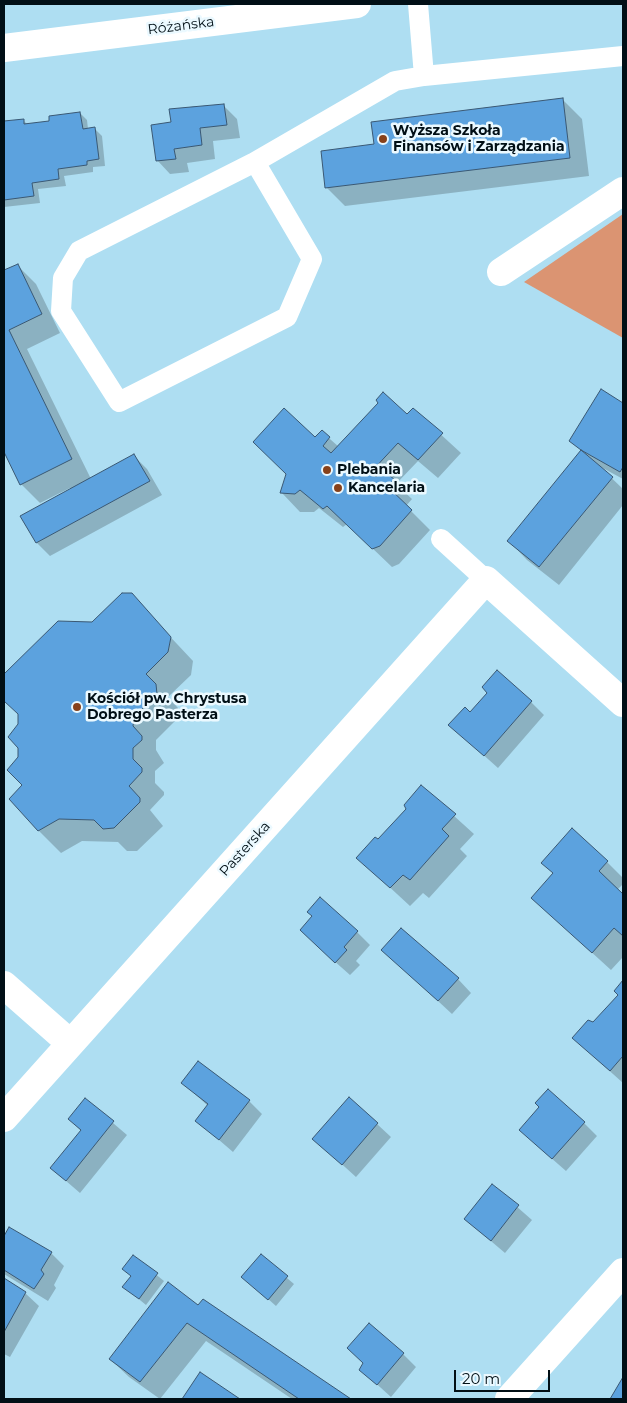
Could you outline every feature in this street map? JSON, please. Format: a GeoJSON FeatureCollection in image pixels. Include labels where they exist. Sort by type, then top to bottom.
{"type":"FeatureCollection","features":[{"type":"Feature","properties":{"kind":"street","name":"Różańska"},"geometry":{"type":"LineString","coordinates":[[4,48],[348,4]]}},
{"type":"Feature","properties":{"kind":"street"},"geometry":{"type":"LineString","coordinates":[[501,272],[623,190]]}},
{"type":"Feature","properties":{"kind":"street"},"geometry":{"type":"LineString","coordinates":[[486,580],[623,703]]}},
{"type":"Feature","properties":{"kind":"street","name":"Pasterska"},"geometry":{"type":"LineString","coordinates":[[4,1118],[486,580]]}},
{"type":"Feature","properties":{"kind":"street"},"geometry":{"type":"LineString","coordinates":[[4,985],[70,1043]]}},
{"type":"Feature","properties":{"kind":"street"},"geometry":{"type":"LineString","coordinates":[[510,1399],[623,1272]]}},
{"type":"Feature","properties":{"kind":"lane"},"geometry":{"type":"LineString","coordinates":[[418,4],[424,76]]}},
{"type":"Feature","properties":{"kind":"lane"},"geometry":{"type":"LineString","coordinates":[[255,162],[312,259],[287,317],[119,402],[61,311],[63,278],[79,251],[255,162],[395,81],[424,76],[623,56]]}},
{"type":"Feature","properties":{"kind":"lane"},"geometry":{"type":"LineString","coordinates":[[441,539],[486,580]]}},
{"type":"Feature","properties":{"kind":"shaded area"},"geometry":{"type":"Polygon","coordinates":[[[623,214],[623,338],[524,282],[623,214]]]}},
{"type":"Feature","properties":{"kind":"building"},"geometry":{"type":"Polygon","coordinates":[[[563,98],[570,158],[325,188],[321,151],[374,144],[371,122],[563,98]]]}},
{"type":"Feature","properties":{"kind":"building"},"geometry":{"type":"Polygon","coordinates":[[[224,104],[227,125],[200,128],[202,145],[174,149],[176,159],[156,161],[151,125],[171,122],[169,109],[224,104]]]}},
{"type":"Feature","properties":{"kind":"building"},"geometry":{"type":"Polygon","coordinates":[[[80,112],[83,129],[95,127],[99,159],[87,161],[87,165],[58,169],[59,179],[32,183],[34,196],[4,200],[4,121],[24,119],[24,124],[49,121],[49,116],[80,112]]]}},
{"type":"Feature","properties":{"kind":"building"},"geometry":{"type":"Polygon","coordinates":[[[18,264],[42,314],[9,330],[72,459],[20,485],[4,452],[4,270],[18,264]]]}},
{"type":"Feature","properties":{"kind":"building"},"geometry":{"type":"Polygon","coordinates":[[[601,389],[623,403],[623,467],[620,472],[569,441],[601,389]]]}},
{"type":"Feature","properties":{"kind":"building","name":"Plebania"},"geometry":{"type":"Polygon","coordinates":[[[383,392],[407,414],[413,408],[443,433],[418,460],[398,443],[372,471],[376,477],[382,470],[394,479],[388,487],[412,510],[380,546],[372,549],[327,506],[323,509],[300,490],[295,494],[280,493],[286,474],[253,442],[284,408],[315,437],[322,430],[330,437],[323,446],[331,453],[378,403],[376,400],[383,392]]]}},
{"type":"Feature","properties":{"kind":"building"},"geometry":{"type":"Polygon","coordinates":[[[581,450],[613,477],[539,567],[507,541],[581,450]]]}},
{"type":"Feature","properties":{"kind":"building"},"geometry":{"type":"Polygon","coordinates":[[[134,454],[150,481],[36,543],[20,516],[134,454]]]}},
{"type":"Feature","properties":{"kind":"building","name":"Kościół pw. Chrystusa Dobrego Pasterza"},"geometry":{"type":"Polygon","coordinates":[[[122,593],[132,593],[171,637],[168,652],[146,674],[156,684],[157,694],[134,717],[133,726],[142,736],[142,740],[133,748],[133,759],[142,768],[142,772],[129,786],[140,798],[140,802],[114,828],[103,829],[94,820],[59,819],[38,831],[9,799],[22,785],[7,770],[18,757],[18,748],[8,737],[18,724],[18,714],[4,701],[4,674],[58,621],[92,622],[122,593]]]}},
{"type":"Feature","properties":{"kind":"building"},"geometry":{"type":"Polygon","coordinates":[[[497,670],[532,701],[484,756],[448,725],[465,707],[470,712],[487,693],[482,687],[497,670]]]}},
{"type":"Feature","properties":{"kind":"building"},"geometry":{"type":"Polygon","coordinates":[[[421,785],[456,814],[442,829],[449,836],[410,880],[403,875],[390,888],[356,858],[375,837],[378,839],[406,809],[404,805],[421,785]]]}},
{"type":"Feature","properties":{"kind":"building"},"geometry":{"type":"Polygon","coordinates":[[[572,828],[608,861],[599,871],[623,894],[623,936],[614,928],[592,953],[531,898],[553,873],[541,863],[572,828]]]}},
{"type":"Feature","properties":{"kind":"building"},"geometry":{"type":"Polygon","coordinates":[[[320,897],[358,931],[344,947],[347,950],[335,963],[300,930],[312,916],[307,912],[320,897]]]}},
{"type":"Feature","properties":{"kind":"building"},"geometry":{"type":"Polygon","coordinates":[[[401,928],[459,978],[438,1001],[381,950],[401,928]]]}},
{"type":"Feature","properties":{"kind":"building"},"geometry":{"type":"Polygon","coordinates":[[[623,980],[623,1056],[610,1071],[572,1038],[588,1020],[593,1022],[618,995],[614,991],[623,980]]]}},
{"type":"Feature","properties":{"kind":"building"},"geometry":{"type":"Polygon","coordinates":[[[198,1061],[250,1100],[219,1140],[195,1121],[208,1104],[181,1083],[198,1061]]]}},
{"type":"Feature","properties":{"kind":"building"},"geometry":{"type":"Polygon","coordinates":[[[548,1089],[585,1122],[552,1159],[519,1130],[539,1107],[535,1103],[548,1089]]]}},
{"type":"Feature","properties":{"kind":"building"},"geometry":{"type":"Polygon","coordinates":[[[349,1097],[378,1123],[342,1165],[312,1139],[349,1097]]]}},
{"type":"Feature","properties":{"kind":"building"},"geometry":{"type":"Polygon","coordinates":[[[85,1098],[114,1121],[66,1181],[50,1168],[81,1130],[68,1119],[85,1098]]]}},
{"type":"Feature","properties":{"kind":"building"},"geometry":{"type":"Polygon","coordinates":[[[492,1184],[519,1205],[491,1241],[464,1219],[492,1184]]]}},
{"type":"Feature","properties":{"kind":"building"},"geometry":{"type":"Polygon","coordinates":[[[9,1227],[52,1252],[41,1270],[44,1274],[34,1289],[4,1270],[4,1236],[9,1227]]]}},
{"type":"Feature","properties":{"kind":"building"},"geometry":{"type":"Polygon","coordinates":[[[261,1254],[288,1276],[268,1300],[241,1277],[261,1254]]]}},
{"type":"Feature","properties":{"kind":"building"},"geometry":{"type":"Polygon","coordinates":[[[133,1255],[158,1273],[139,1299],[122,1287],[131,1276],[122,1269],[133,1255]]]}},
{"type":"Feature","properties":{"kind":"building"},"geometry":{"type":"Polygon","coordinates":[[[4,1278],[26,1292],[4,1332],[4,1278]]]}},
{"type":"Feature","properties":{"kind":"building"},"geometry":{"type":"Polygon","coordinates":[[[168,1282],[198,1305],[203,1299],[351,1399],[299,1399],[187,1323],[140,1382],[109,1359],[168,1282]]]}},
{"type":"Feature","properties":{"kind":"building"},"geometry":{"type":"Polygon","coordinates":[[[369,1323],[404,1353],[377,1385],[359,1370],[363,1363],[347,1348],[369,1323]]]}},
{"type":"Feature","properties":{"kind":"building"},"geometry":{"type":"Polygon","coordinates":[[[200,1372],[240,1399],[182,1399],[200,1372]]]}},
{"type":"Feature","properties":{"kind":"building"},"geometry":{"type":"Polygon","coordinates":[[[623,1377],[623,1399],[610,1399],[623,1377]]]}},
{"type":"Feature","properties":{"kind":"place","name":"Wyższa Szkoła Finansów i Zarządzania"},"geometry":{"type":"Point","coordinates":[383,139]}},
{"type":"Feature","properties":{"kind":"place","name":"Plebania"},"geometry":{"type":"Point","coordinates":[327,470]}},
{"type":"Feature","properties":{"kind":"place","name":"Kancelaria"},"geometry":{"type":"Point","coordinates":[338,488]}},
{"type":"Feature","properties":{"kind":"place","name":"Kościół pw. Chrystusa Dobrego Pasterza"},"geometry":{"type":"Point","coordinates":[77,707]}}]}
